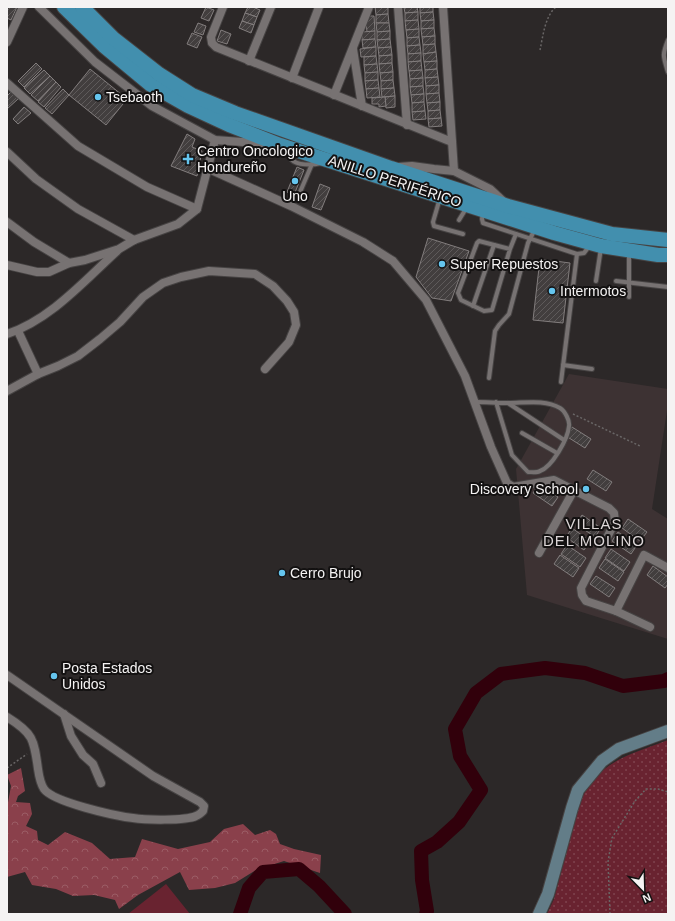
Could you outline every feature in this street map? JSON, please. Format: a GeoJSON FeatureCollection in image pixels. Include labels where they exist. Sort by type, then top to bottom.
{"type":"FeatureCollection","features":[{"type":"Feature","properties":{"kind":"highway","name":"ANILLO PERIFÉRICO"},"geometry":{"type":"LineString","coordinates":[[64,7],[104,46],[151,85],[188,106],[229,125],[282,146],[596,244],[630,251],[668,255]]}},
{"type":"Feature","properties":{"kind":"highway","name":"ANILLO PERIFÉRICO"},"geometry":{"type":"LineString","coordinates":[[82,7],[113,38],[159,74],[192,95],[234,114],[391,168],[508,206],[612,234],[668,240]]}},
{"type":"Feature","properties":{"kind":"main road"},"geometry":{"type":"LineString","coordinates":[[539,914],[548,894],[578,790],[602,761],[619,749],[668,731]]}},
{"type":"Feature","properties":{"kind":"street"},"geometry":{"type":"LineString","coordinates":[[7,42],[23,7]]}},
{"type":"Feature","properties":{"kind":"street"},"geometry":{"type":"LineString","coordinates":[[39,7],[94,62],[152,106],[215,140],[282,146]]}},
{"type":"Feature","properties":{"kind":"street"},"geometry":{"type":"LineString","coordinates":[[223,7],[211,37],[212,43],[216,48],[452,142]]}},
{"type":"Feature","properties":{"kind":"street"},"geometry":{"type":"LineString","coordinates":[[249,61],[271,7]]}},
{"type":"Feature","properties":{"kind":"street"},"geometry":{"type":"LineString","coordinates":[[292,78],[319,7]]}},
{"type":"Feature","properties":{"kind":"street"},"geometry":{"type":"LineString","coordinates":[[334,95],[369,7]]}},
{"type":"Feature","properties":{"kind":"street"},"geometry":{"type":"LineString","coordinates":[[398,7],[407,125]]}},
{"type":"Feature","properties":{"kind":"street"},"geometry":{"type":"LineString","coordinates":[[443,7],[454,171]]}},
{"type":"Feature","properties":{"kind":"street"},"geometry":{"type":"LineString","coordinates":[[352,48],[362,106]]}},
{"type":"Feature","properties":{"kind":"street"},"geometry":{"type":"LineString","coordinates":[[7,83],[78,146],[147,187],[197,209]]}},
{"type":"Feature","properties":{"kind":"street"},"geometry":{"type":"LineString","coordinates":[[7,334],[18,330],[60,305],[119,249],[134,240],[178,224],[197,209],[215,140]]}},
{"type":"Feature","properties":{"kind":"street"},"geometry":{"type":"LineString","coordinates":[[7,152],[36,179],[78,209],[134,240]]}},
{"type":"Feature","properties":{"kind":"street"},"geometry":{"type":"LineString","coordinates":[[391,168],[412,166],[454,171],[490,189],[508,206]]}},
{"type":"Feature","properties":{"kind":"street"},"geometry":{"type":"LineString","coordinates":[[207,168],[291,206],[363,242],[393,261],[426,300],[465,376],[491,447],[507,483],[513,487],[554,480],[609,508],[614,513],[615,522],[581,588],[582,595],[586,601],[616,611],[650,627]]}},
{"type":"Feature","properties":{"kind":"street"},"geometry":{"type":"LineString","coordinates":[[7,222],[34,242],[69,263]]}},
{"type":"Feature","properties":{"kind":"street"},"geometry":{"type":"LineString","coordinates":[[7,265],[37,272],[50,272],[69,263],[119,249]]}},
{"type":"Feature","properties":{"kind":"street"},"geometry":{"type":"LineString","coordinates":[[84,260],[90,276]]}},
{"type":"Feature","properties":{"kind":"street"},"geometry":{"type":"LineString","coordinates":[[7,391],[38,374],[78,356],[105,335],[143,297],[163,283],[181,277],[209,271],[255,274],[273,286],[287,301],[294,312],[296,325],[289,342],[265,369]]}},
{"type":"Feature","properties":{"kind":"street"},"geometry":{"type":"LineString","coordinates":[[18,330],[38,374]]}},
{"type":"Feature","properties":{"kind":"street"},"geometry":{"type":"LineString","coordinates":[[539,553],[574,490]]}},
{"type":"Feature","properties":{"kind":"street"},"geometry":{"type":"LineString","coordinates":[[616,611],[644,555],[668,568]]}},
{"type":"Feature","properties":{"kind":"street"},"geometry":{"type":"LineString","coordinates":[[7,675],[153,776],[200,802],[204,806],[204,811],[189,818],[152,820],[132,818],[89,809],[52,796],[44,790],[40,781],[34,742],[25,730],[7,717]]}},
{"type":"Feature","properties":{"kind":"street"},"geometry":{"type":"LineString","coordinates":[[64,714],[71,736],[84,755],[93,764],[101,782]]}},
{"type":"Feature","properties":{"kind":"lane"},"geometry":{"type":"LineString","coordinates":[[668,40],[663,52],[663,58],[668,72]]}},
{"type":"Feature","properties":{"kind":"lane"},"geometry":{"type":"LineString","coordinates":[[282,146],[295,162],[319,164],[327,160]]}},
{"type":"Feature","properties":{"kind":"lane"},"geometry":{"type":"LineString","coordinates":[[300,192],[312,164]]}},
{"type":"Feature","properties":{"kind":"lane"},"geometry":{"type":"LineString","coordinates":[[441,196],[433,222],[434,226],[463,234]]}},
{"type":"Feature","properties":{"kind":"lane"},"geometry":{"type":"LineString","coordinates":[[459,220],[468,204]]}},
{"type":"Feature","properties":{"kind":"lane"},"geometry":{"type":"LineString","coordinates":[[484,209],[482,219],[483,223],[577,254],[584,253],[596,244]]}},
{"type":"Feature","properties":{"kind":"lane"},"geometry":{"type":"LineString","coordinates":[[489,378],[495,331],[509,314],[530,239],[536,226]]}},
{"type":"Feature","properties":{"kind":"lane"},"geometry":{"type":"LineString","coordinates":[[510,249],[479,241],[477,243],[458,293],[461,300],[484,311],[492,310],[510,249],[516,234]]}},
{"type":"Feature","properties":{"kind":"lane"},"geometry":{"type":"LineString","coordinates":[[596,244],[596,281]]}},
{"type":"Feature","properties":{"kind":"lane"},"geometry":{"type":"LineString","coordinates":[[473,306],[494,245]]}},
{"type":"Feature","properties":{"kind":"lane"},"geometry":{"type":"LineString","coordinates":[[629,297],[630,251]]}},
{"type":"Feature","properties":{"kind":"lane"},"geometry":{"type":"LineString","coordinates":[[561,382],[577,254]]}},
{"type":"Feature","properties":{"kind":"lane"},"geometry":{"type":"LineString","coordinates":[[616,281],[668,287]]}},
{"type":"Feature","properties":{"kind":"lane"},"geometry":{"type":"LineString","coordinates":[[563,365],[592,369]]}},
{"type":"Feature","properties":{"kind":"lane"},"geometry":{"type":"LineString","coordinates":[[474,402],[496,402],[508,403],[541,402],[560,408],[569,420],[570,426],[552,463],[547,468],[539,472],[528,472],[512,454],[496,402]]}},
{"type":"Feature","properties":{"kind":"lane"},"geometry":{"type":"LineString","coordinates":[[508,403],[564,440]]}},
{"type":"Feature","properties":{"kind":"lane"},"geometry":{"type":"LineString","coordinates":[[522,433],[557,453]]}},
{"type":"Feature","properties":{"kind":"path"},"geometry":{"type":"LineString","coordinates":[[540,50],[549,17],[556,7]]}},
{"type":"Feature","properties":{"kind":"path"},"geometry":{"type":"LineString","coordinates":[[560,408],[640,446]]}},
{"type":"Feature","properties":{"kind":"path"},"geometry":{"type":"LineString","coordinates":[[7,768],[35,748]]}},
{"type":"Feature","properties":{"kind":"path"},"geometry":{"type":"LineString","coordinates":[[610,914],[608,862],[612,838],[635,801],[646,789],[658,789],[668,792]]}},
{"type":"Feature","properties":{"kind":"shaded area","name":"Discovery School"},"geometry":{"type":"Polygon","coordinates":[[[569,374],[668,389],[668,404],[652,509],[668,519],[668,639],[527,595],[516,469],[569,374]]]}},
{"type":"Feature","properties":{"kind":"shaded area"},"geometry":{"type":"Polygon","coordinates":[[[668,740],[668,914],[547,914],[554,899],[579,805],[586,790],[604,769],[615,762],[640,750],[668,740]]]}},
{"type":"Feature","properties":{"kind":"shaded area"},"geometry":{"type":"Polygon","coordinates":[[[166,884],[190,914],[128,914],[166,884]]]}},
{"type":"Feature","properties":{"kind":"green space"},"geometry":{"type":"Polygon","coordinates":[[[21,768],[25,791],[18,796],[16,802],[30,803],[32,814],[26,826],[37,831],[38,840],[48,845],[65,832],[92,843],[110,859],[135,857],[142,839],[178,849],[210,842],[224,829],[243,824],[255,835],[270,830],[276,834],[280,844],[294,849],[321,855],[320,873],[284,861],[256,870],[235,883],[215,888],[189,890],[180,872],[138,895],[119,909],[115,900],[94,895],[73,896],[56,889],[32,885],[25,872],[7,877],[7,808],[11,786],[7,775],[21,768]]]}},
{"type":"Feature","properties":{"kind":"building"},"geometry":{"type":"Polygon","coordinates":[[[7,7],[17,7],[11,20],[7,18],[7,7]]]}},
{"type":"Feature","properties":{"kind":"building"},"geometry":{"type":"Polygon","coordinates":[[[206,7],[214,10],[209,21],[201,18],[206,7]]]}},
{"type":"Feature","properties":{"kind":"building"},"geometry":{"type":"Polygon","coordinates":[[[248,7],[253,7],[260,10],[257,17],[245,13],[248,7]]]}},
{"type":"Feature","properties":{"kind":"building"},"geometry":{"type":"Polygon","coordinates":[[[375,7],[388,7],[388,14],[376,15],[375,7]]]}},
{"type":"Feature","properties":{"kind":"building"},"geometry":{"type":"Polygon","coordinates":[[[417,7],[418,12],[405,13],[404,8],[417,7]]]}},
{"type":"Feature","properties":{"kind":"building"},"geometry":{"type":"Polygon","coordinates":[[[420,7],[433,7],[433,12],[420,13],[420,7]]]}},
{"type":"Feature","properties":{"kind":"building"},"geometry":{"type":"Polygon","coordinates":[[[418,12],[418,20],[405,21],[405,13],[418,12]]]}},
{"type":"Feature","properties":{"kind":"building"},"geometry":{"type":"Polygon","coordinates":[[[433,12],[434,20],[421,21],[420,13],[433,12]]]}},
{"type":"Feature","properties":{"kind":"building"},"geometry":{"type":"Polygon","coordinates":[[[245,13],[257,17],[254,25],[242,21],[245,13]]]}},
{"type":"Feature","properties":{"kind":"building"},"geometry":{"type":"Polygon","coordinates":[[[388,14],[389,23],[376,23],[376,15],[388,14]]]}},
{"type":"Feature","properties":{"kind":"building"},"geometry":{"type":"Polygon","coordinates":[[[368,16],[374,16],[375,31],[367,32],[366,22],[368,16]]]}},
{"type":"Feature","properties":{"kind":"building"},"geometry":{"type":"Polygon","coordinates":[[[418,20],[419,29],[406,30],[405,21],[418,20]]]}},
{"type":"Feature","properties":{"kind":"building"},"geometry":{"type":"Polygon","coordinates":[[[434,20],[434,28],[421,29],[421,21],[434,20]]]}},
{"type":"Feature","properties":{"kind":"building"},"geometry":{"type":"Polygon","coordinates":[[[242,21],[254,25],[251,33],[239,28],[242,21]]]}},
{"type":"Feature","properties":{"kind":"building"},"geometry":{"type":"Polygon","coordinates":[[[198,23],[206,26],[203,35],[194,32],[198,23]]]}},
{"type":"Feature","properties":{"kind":"building"},"geometry":{"type":"Polygon","coordinates":[[[376,23],[389,23],[390,31],[377,32],[376,23]]]}},
{"type":"Feature","properties":{"kind":"building"},"geometry":{"type":"Polygon","coordinates":[[[434,28],[435,36],[422,37],[421,29],[434,28]]]}},
{"type":"Feature","properties":{"kind":"building"},"geometry":{"type":"Polygon","coordinates":[[[419,29],[419,37],[407,38],[406,30],[419,29]]]}},
{"type":"Feature","properties":{"kind":"building"},"geometry":{"type":"Polygon","coordinates":[[[221,30],[231,34],[227,44],[217,41],[221,30]]]}},
{"type":"Feature","properties":{"kind":"building"},"geometry":{"type":"Polygon","coordinates":[[[375,31],[375,39],[362,40],[362,32],[375,31]]]}},
{"type":"Feature","properties":{"kind":"building"},"geometry":{"type":"Polygon","coordinates":[[[390,31],[390,39],[377,40],[377,32],[390,31]]]}},
{"type":"Feature","properties":{"kind":"building"},"geometry":{"type":"Polygon","coordinates":[[[192,33],[202,37],[197,48],[187,44],[192,33]]]}},
{"type":"Feature","properties":{"kind":"building"},"geometry":{"type":"Polygon","coordinates":[[[435,36],[435,44],[423,45],[422,37],[435,36]]]}},
{"type":"Feature","properties":{"kind":"building"},"geometry":{"type":"Polygon","coordinates":[[[419,37],[420,45],[407,46],[407,38],[419,37]]]}},
{"type":"Feature","properties":{"kind":"building"},"geometry":{"type":"Polygon","coordinates":[[[375,39],[376,47],[363,48],[362,40],[375,39]]]}},
{"type":"Feature","properties":{"kind":"building"},"geometry":{"type":"Polygon","coordinates":[[[390,39],[391,47],[378,48],[377,40],[390,39]]]}},
{"type":"Feature","properties":{"kind":"building"},"geometry":{"type":"Polygon","coordinates":[[[435,44],[436,52],[423,54],[423,45],[435,44]]]}},
{"type":"Feature","properties":{"kind":"building"},"geometry":{"type":"Polygon","coordinates":[[[420,45],[421,53],[408,54],[407,46],[420,45]]]}},
{"type":"Feature","properties":{"kind":"building"},"geometry":{"type":"Polygon","coordinates":[[[376,47],[376,56],[361,57],[360,49],[376,47]]]}},
{"type":"Feature","properties":{"kind":"building"},"geometry":{"type":"Polygon","coordinates":[[[391,47],[392,55],[379,56],[378,48],[391,47]]]}},
{"type":"Feature","properties":{"kind":"building"},"geometry":{"type":"Polygon","coordinates":[[[436,52],[437,61],[424,62],[423,54],[436,52]]]}},
{"type":"Feature","properties":{"kind":"building"},"geometry":{"type":"Polygon","coordinates":[[[421,53],[421,61],[408,62],[408,54],[421,53]]]}},
{"type":"Feature","properties":{"kind":"building"},"geometry":{"type":"Polygon","coordinates":[[[392,55],[392,63],[379,64],[379,56],[392,55]]]}},
{"type":"Feature","properties":{"kind":"building"},"geometry":{"type":"Polygon","coordinates":[[[376,56],[377,64],[364,65],[364,57],[376,56]]]}},
{"type":"Feature","properties":{"kind":"building"},"geometry":{"type":"Polygon","coordinates":[[[421,61],[422,70],[409,71],[408,62],[421,61]]]}},
{"type":"Feature","properties":{"kind":"building"},"geometry":{"type":"Polygon","coordinates":[[[437,61],[437,69],[425,70],[424,62],[437,61]]]}},
{"type":"Feature","properties":{"kind":"building"},"geometry":{"type":"Polygon","coordinates":[[[36,63],[42,69],[24,87],[18,81],[36,63]]]}},
{"type":"Feature","properties":{"kind":"building"},"geometry":{"type":"Polygon","coordinates":[[[392,63],[393,72],[380,73],[379,64],[392,63]]]}},
{"type":"Feature","properties":{"kind":"building"},"geometry":{"type":"Polygon","coordinates":[[[377,64],[378,72],[365,73],[364,65],[377,64]]]}},
{"type":"Feature","properties":{"kind":"building","name":"Tsebaoth"},"geometry":{"type":"Polygon","coordinates":[[[90,69],[127,99],[106,125],[69,95],[90,69]]]}},
{"type":"Feature","properties":{"kind":"building"},"geometry":{"type":"Polygon","coordinates":[[[437,69],[438,77],[425,78],[425,70],[437,69]]]}},
{"type":"Feature","properties":{"kind":"building"},"geometry":{"type":"Polygon","coordinates":[[[44,70],[50,76],[30,94],[24,88],[44,70]]]}},
{"type":"Feature","properties":{"kind":"building"},"geometry":{"type":"Polygon","coordinates":[[[422,70],[423,78],[410,79],[409,71],[422,70]]]}},
{"type":"Feature","properties":{"kind":"building"},"geometry":{"type":"Polygon","coordinates":[[[378,72],[378,80],[365,81],[365,73],[378,72]]]}},
{"type":"Feature","properties":{"kind":"building"},"geometry":{"type":"Polygon","coordinates":[[[393,72],[393,80],[381,81],[380,73],[393,72]]]}},
{"type":"Feature","properties":{"kind":"building"},"geometry":{"type":"Polygon","coordinates":[[[50,76],[56,82],[38,101],[31,95],[50,76]]]}},
{"type":"Feature","properties":{"kind":"building"},"geometry":{"type":"Polygon","coordinates":[[[438,77],[439,85],[426,86],[425,78],[438,77]]]}},
{"type":"Feature","properties":{"kind":"building"},"geometry":{"type":"Polygon","coordinates":[[[423,78],[423,86],[410,87],[410,79],[423,78]]]}},
{"type":"Feature","properties":{"kind":"building"},"geometry":{"type":"Polygon","coordinates":[[[378,80],[379,88],[366,89],[365,81],[378,80]]]}},
{"type":"Feature","properties":{"kind":"building"},"geometry":{"type":"Polygon","coordinates":[[[393,80],[394,88],[381,89],[381,81],[393,80]]]}},
{"type":"Feature","properties":{"kind":"building"},"geometry":{"type":"Polygon","coordinates":[[[56,82],[61,87],[44,107],[38,102],[56,82]]]}},
{"type":"Feature","properties":{"kind":"building"},"geometry":{"type":"Polygon","coordinates":[[[439,85],[439,93],[426,94],[426,86],[439,85]]]}},
{"type":"Feature","properties":{"kind":"building"},"geometry":{"type":"Polygon","coordinates":[[[423,86],[424,94],[411,95],[410,87],[423,86]]]}},
{"type":"Feature","properties":{"kind":"building"},"geometry":{"type":"Polygon","coordinates":[[[379,88],[380,97],[367,98],[366,89],[379,88]]]}},
{"type":"Feature","properties":{"kind":"building"},"geometry":{"type":"Polygon","coordinates":[[[394,88],[395,96],[382,97],[381,89],[394,88]]]}},
{"type":"Feature","properties":{"kind":"building"},"geometry":{"type":"Polygon","coordinates":[[[63,89],[69,95],[52,114],[45,108],[63,89]]]}},
{"type":"Feature","properties":{"kind":"building"},"geometry":{"type":"Polygon","coordinates":[[[11,92],[18,99],[7,109],[7,96],[11,92]]]}},
{"type":"Feature","properties":{"kind":"building"},"geometry":{"type":"Polygon","coordinates":[[[439,93],[440,102],[427,103],[426,94],[439,93]]]}},
{"type":"Feature","properties":{"kind":"building"},"geometry":{"type":"Polygon","coordinates":[[[424,94],[424,102],[412,103],[411,95],[424,94]]]}},
{"type":"Feature","properties":{"kind":"building"},"geometry":{"type":"Polygon","coordinates":[[[395,96],[395,107],[386,108],[385,97],[395,96]]]}},
{"type":"Feature","properties":{"kind":"building"},"geometry":{"type":"Polygon","coordinates":[[[385,97],[386,106],[379,107],[379,104],[372,104],[372,98],[385,97]]]}},
{"type":"Feature","properties":{"kind":"building"},"geometry":{"type":"Polygon","coordinates":[[[424,102],[425,111],[412,112],[412,103],[424,102]]]}},
{"type":"Feature","properties":{"kind":"building"},"geometry":{"type":"Polygon","coordinates":[[[440,102],[440,110],[428,111],[427,103],[440,102]]]}},
{"type":"Feature","properties":{"kind":"building"},"geometry":{"type":"Polygon","coordinates":[[[24,107],[31,113],[18,124],[13,119],[24,107]]]}},
{"type":"Feature","properties":{"kind":"building"},"geometry":{"type":"Polygon","coordinates":[[[440,110],[441,118],[428,119],[428,111],[440,110]]]}},
{"type":"Feature","properties":{"kind":"building"},"geometry":{"type":"Polygon","coordinates":[[[425,111],[426,119],[413,120],[412,112],[425,111]]]}},
{"type":"Feature","properties":{"kind":"building"},"geometry":{"type":"Polygon","coordinates":[[[441,118],[442,126],[429,127],[428,119],[441,118]]]}},
{"type":"Feature","properties":{"kind":"building","name":"Centro Oncologico Hondureño"},"geometry":{"type":"Polygon","coordinates":[[[187,134],[195,139],[192,147],[202,151],[197,176],[171,166],[187,134]]]}},
{"type":"Feature","properties":{"kind":"building","name":"Uno"},"geometry":{"type":"Polygon","coordinates":[[[297,167],[304,170],[294,195],[287,192],[297,167]]]}},
{"type":"Feature","properties":{"kind":"building"},"geometry":{"type":"Polygon","coordinates":[[[320,184],[330,188],[321,210],[312,207],[320,184]]]}},
{"type":"Feature","properties":{"kind":"building","name":"Super Repuestos"},"geometry":{"type":"Polygon","coordinates":[[[428,238],[469,251],[451,301],[432,298],[416,277],[428,238]]]}},
{"type":"Feature","properties":{"kind":"building","name":"Intermotos"},"geometry":{"type":"Polygon","coordinates":[[[540,259],[570,263],[563,323],[533,320],[540,259]]]}},
{"type":"Feature","properties":{"kind":"building"},"geometry":{"type":"Polygon","coordinates":[[[572,427],[591,439],[585,448],[566,436],[572,427]]]}},
{"type":"Feature","properties":{"kind":"building"},"geometry":{"type":"Polygon","coordinates":[[[593,470],[612,482],[606,491],[587,479],[593,470]]]}},
{"type":"Feature","properties":{"kind":"building"},"geometry":{"type":"Polygon","coordinates":[[[539,484],[558,497],[552,506],[533,493],[539,484]]]}},
{"type":"Feature","properties":{"kind":"building"},"geometry":{"type":"Polygon","coordinates":[[[582,515],[601,528],[595,537],[576,524],[582,515]]]}},
{"type":"Feature","properties":{"kind":"building"},"geometry":{"type":"Polygon","coordinates":[[[628,519],[647,532],[640,541],[622,528],[628,519]]]}},
{"type":"Feature","properties":{"kind":"building"},"geometry":{"type":"Polygon","coordinates":[[[572,528],[590,541],[584,550],[566,537],[572,528]]]}},
{"type":"Feature","properties":{"kind":"building"},"geometry":{"type":"Polygon","coordinates":[[[618,532],[637,545],[631,554],[612,541],[618,532]]]}},
{"type":"Feature","properties":{"kind":"building"},"geometry":{"type":"Polygon","coordinates":[[[567,545],[586,558],[580,567],[561,554],[567,545]]]}},
{"type":"Feature","properties":{"kind":"building"},"geometry":{"type":"Polygon","coordinates":[[[611,549],[630,562],[624,571],[605,558],[611,549]]]}},
{"type":"Feature","properties":{"kind":"building"},"geometry":{"type":"Polygon","coordinates":[[[560,555],[579,568],[573,577],[554,564],[560,555]]]}},
{"type":"Feature","properties":{"kind":"building"},"geometry":{"type":"Polygon","coordinates":[[[605,559],[624,572],[618,581],[599,568],[605,559]]]}},
{"type":"Feature","properties":{"kind":"building"},"geometry":{"type":"Polygon","coordinates":[[[653,566],[668,577],[668,584],[665,588],[647,575],[653,566]]]}},
{"type":"Feature","properties":{"kind":"building"},"geometry":{"type":"Polygon","coordinates":[[[596,576],[615,588],[609,597],[590,584],[596,576]]]}},
{"type":"Feature","properties":{"kind":"waterway"},"geometry":{"type":"LineString","coordinates":[[426,914],[427,911],[422,880],[421,851],[437,842],[459,822],[481,790],[460,756],[455,729],[476,693],[501,674],[545,668],[585,673],[623,686],[664,681],[668,679]]}},
{"type":"Feature","properties":{"kind":"waterway"},"geometry":{"type":"LineString","coordinates":[[240,914],[249,888],[263,872],[299,869],[319,886],[345,914]]}},
{"type":"Feature","properties":{"kind":"place","name":"Tsebaoth"},"geometry":{"type":"Point","coordinates":[98,97]}},
{"type":"Feature","properties":{"kind":"place","name":"Centro Oncologico Hondureño"},"geometry":{"type":"Point","coordinates":[188,159]}},
{"type":"Feature","properties":{"kind":"place","name":"Uno"},"geometry":{"type":"Point","coordinates":[295,181]}},
{"type":"Feature","properties":{"kind":"place","name":"Super Repuestos"},"geometry":{"type":"Point","coordinates":[442,264]}},
{"type":"Feature","properties":{"kind":"place","name":"Intermotos"},"geometry":{"type":"Point","coordinates":[552,291]}},
{"type":"Feature","properties":{"kind":"place","name":"Discovery School"},"geometry":{"type":"Point","coordinates":[586,489]}},
{"type":"Feature","properties":{"kind":"place","name":"Cerro Brujo"},"geometry":{"type":"Point","coordinates":[282,573]}},
{"type":"Feature","properties":{"kind":"place","name":"Posta Estados Unidos"},"geometry":{"type":"Point","coordinates":[54,676]}},
{"type":"Feature","properties":{"kind":"district","name":"VILLAS DEL MOLINO"},"geometry":{"type":"Point","coordinates":[594,532]}}]}
